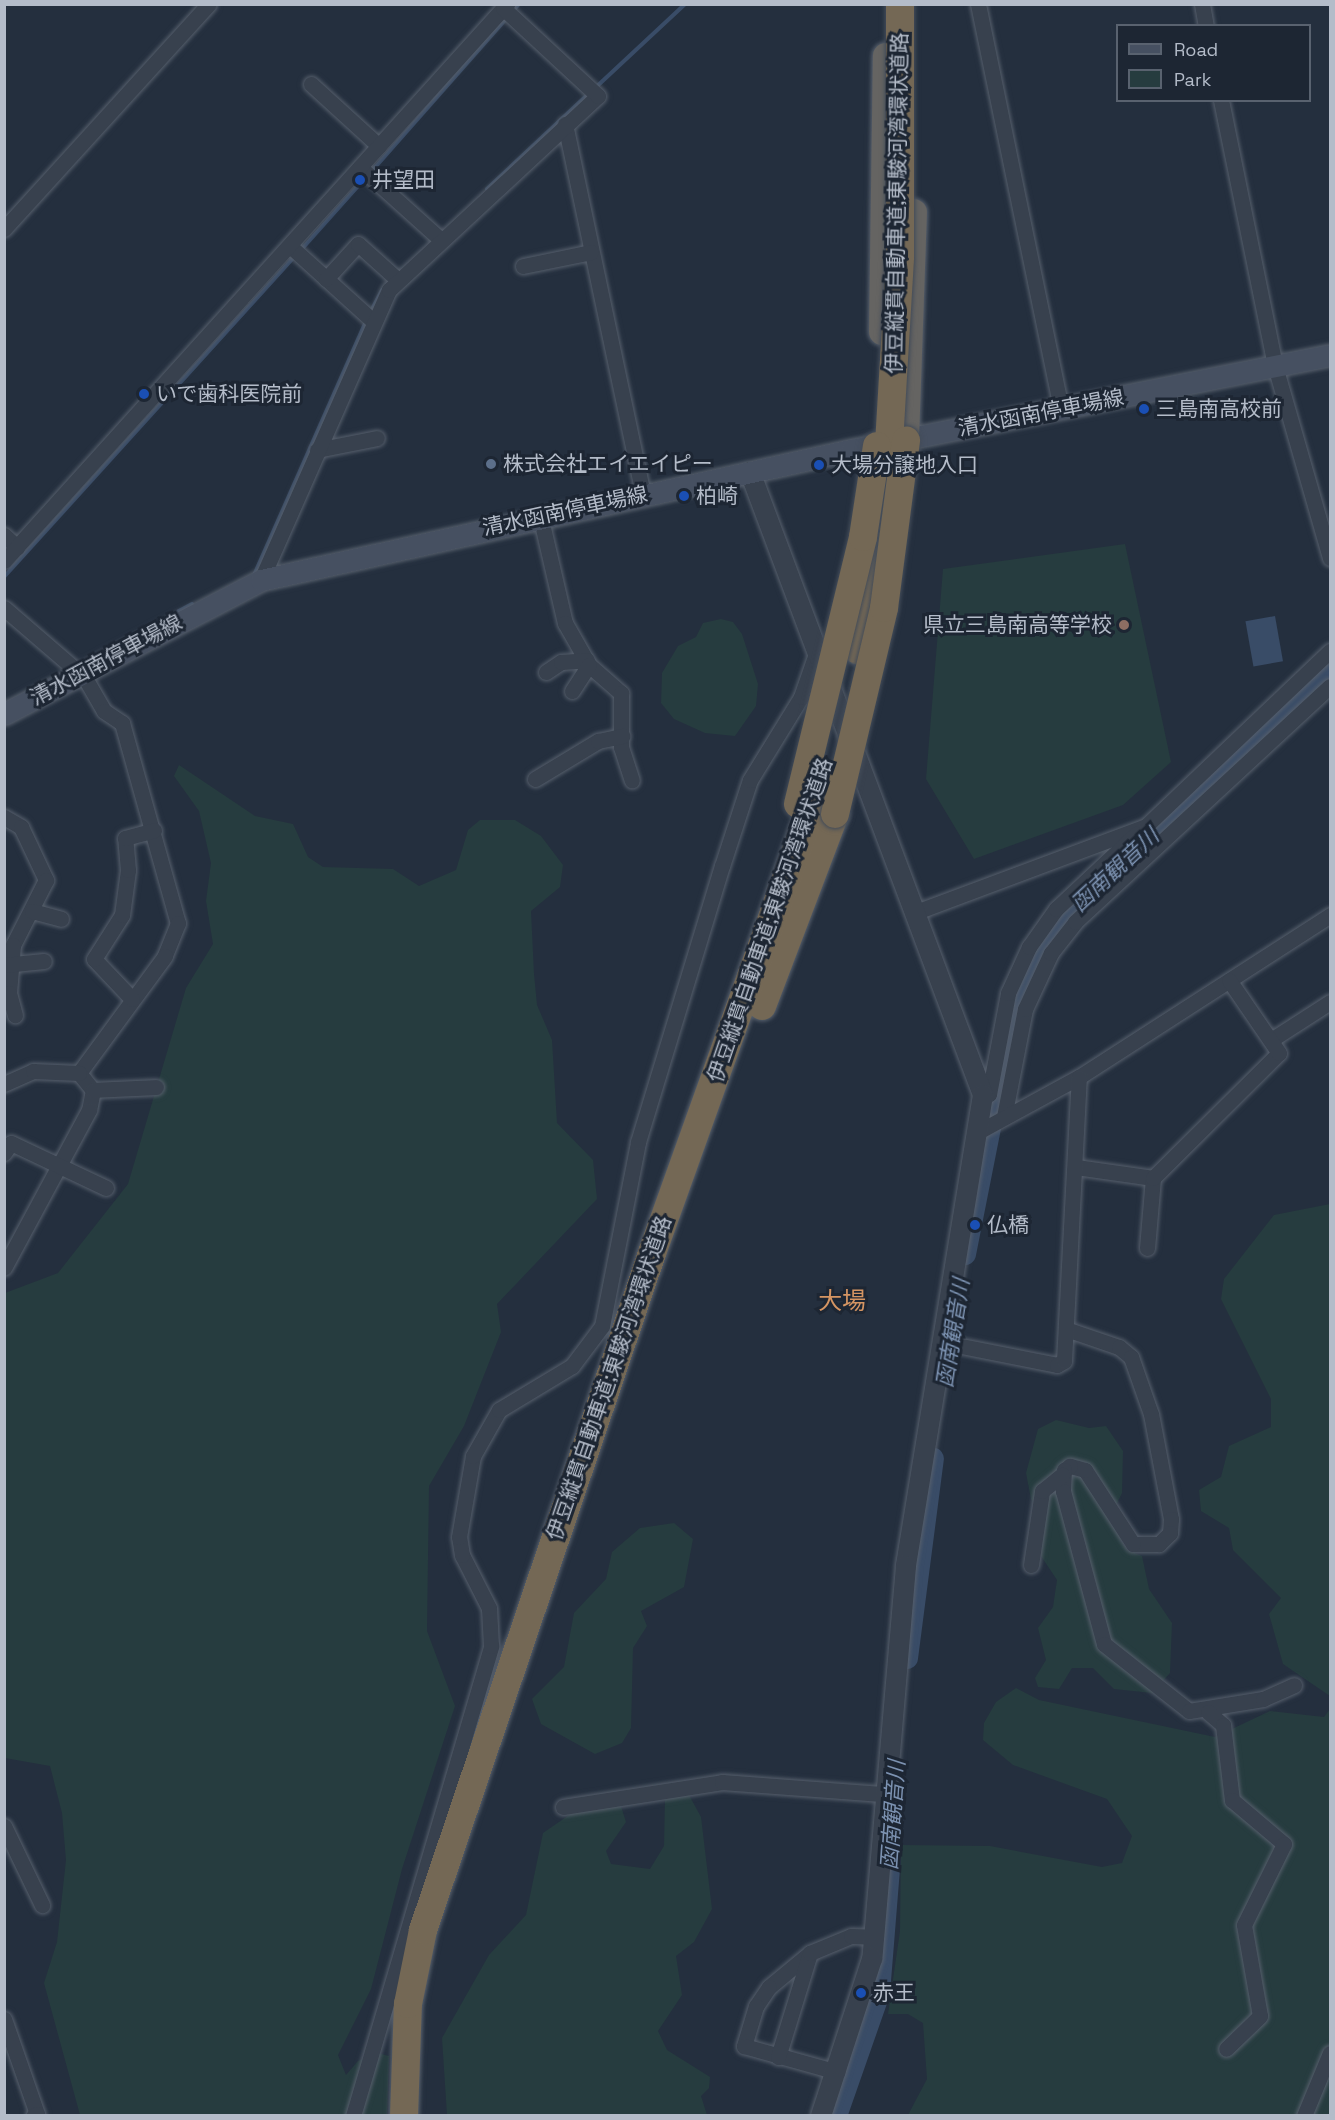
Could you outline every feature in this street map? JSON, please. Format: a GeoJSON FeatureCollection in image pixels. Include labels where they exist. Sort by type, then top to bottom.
{"type":"FeatureCollection","features":[{"type":"Feature","properties":{"kind":"highway"},"geometry":{"type":"LineString","coordinates":[[751,1007],[818,808],[877,446],[885,260],[886,4]]}},
{"type":"Feature","properties":{"kind":"highway","name":"伊豆縦貫自動車道;東駿河湾環状道路"},"geometry":{"type":"LineString","coordinates":[[818,808],[858,650],[880,519],[896,355],[900,4]]}},
{"type":"Feature","properties":{"kind":"highway"},"geometry":{"type":"LineString","coordinates":[[751,1007],[884,608],[906,440],[915,262],[913,4]]}},
{"type":"Feature","properties":{"kind":"highway","name":"伊豆縦貫自動車道;東駿河湾環状道路"},"geometry":{"type":"LineString","coordinates":[[404,2115],[408,2004],[423,1930],[659,1255],[751,1007]]}},
{"type":"Feature","properties":{"kind":"highway","name":"伊豆縦貫自動車道;東駿河湾環状道路"},"geometry":{"type":"LineString","coordinates":[[417,2115],[421,2005],[435,1935],[659,1255]]}},
{"type":"Feature","properties":{"kind":"main road","name":"清水函南停車場線"},"geometry":{"type":"LineString","coordinates":[[4,714],[261,580],[540,515],[1330,355]]}},
{"type":"Feature","properties":{"kind":"street"},"geometry":{"type":"LineString","coordinates":[[4,229],[208,4]]}},
{"type":"Feature","properties":{"kind":"street"},"geometry":{"type":"LineString","coordinates":[[978,4],[1062,408]]}},
{"type":"Feature","properties":{"kind":"street"},"geometry":{"type":"LineString","coordinates":[[1202,4],[1206,24]]}},
{"type":"Feature","properties":{"kind":"street"},"geometry":{"type":"LineString","coordinates":[[4,561],[296,251],[360,167],[505,6],[516,20],[598,96],[437,236],[395,277],[369,318],[317,450],[261,580]]}},
{"type":"Feature","properties":{"kind":"street"},"geometry":{"type":"LineString","coordinates":[[311,84],[380,146]]}},
{"type":"Feature","properties":{"kind":"street"},"geometry":{"type":"LineString","coordinates":[[1221,102],[1275,366],[1330,558]]}},
{"type":"Feature","properties":{"kind":"street"},"geometry":{"type":"LineString","coordinates":[[565,124],[643,495]]}},
{"type":"Feature","properties":{"kind":"street"},"geometry":{"type":"LineString","coordinates":[[360,167],[437,236]]}},
{"type":"Feature","properties":{"kind":"street"},"geometry":{"type":"LineString","coordinates":[[326,279],[358,244],[395,277]]}},
{"type":"Feature","properties":{"kind":"street"},"geometry":{"type":"LineString","coordinates":[[296,251],[369,318]]}},
{"type":"Feature","properties":{"kind":"street"},"geometry":{"type":"LineString","coordinates":[[523,266],[591,252]]}},
{"type":"Feature","properties":{"kind":"street"},"geometry":{"type":"LineString","coordinates":[[317,450],[377,438]]}},
{"type":"Feature","properties":{"kind":"street"},"geometry":{"type":"LineString","coordinates":[[750,472],[818,648],[983,1095],[940,1342],[906,1566],[882,1794],[874,1937],[867,1983],[821,2115]]}},
{"type":"Feature","properties":{"kind":"street"},"geometry":{"type":"LineString","coordinates":[[540,515],[562,615],[588,663],[621,693],[622,736],[632,780]]}},
{"type":"Feature","properties":{"kind":"street"},"geometry":{"type":"LineString","coordinates":[[4,535],[17,547]]}},
{"type":"Feature","properties":{"kind":"street"},"geometry":{"type":"LineString","coordinates":[[4,608],[78,674],[104,711],[126,730],[178,923],[171,947],[79,1073]]}},
{"type":"Feature","properties":{"kind":"street"},"geometry":{"type":"LineString","coordinates":[[353,2115],[491,1646],[489,1608],[462,1555],[459,1537],[472,1456],[499,1410],[572,1366],[602,1326],[638,1142],[722,866],[750,780],[801,697],[818,648]]}},
{"type":"Feature","properties":{"kind":"street"},"geometry":{"type":"LineString","coordinates":[[983,1095],[989,1094],[1008,993],[1029,947],[1056,909],[1330,651]]}},
{"type":"Feature","properties":{"kind":"street"},"geometry":{"type":"LineString","coordinates":[[546,672],[561,662],[588,663]]}},
{"type":"Feature","properties":{"kind":"street"},"geometry":{"type":"LineString","coordinates":[[572,691],[588,663]]}},
{"type":"Feature","properties":{"kind":"street"},"geometry":{"type":"LineString","coordinates":[[1004,1117],[1024,1010],[1051,953],[1075,922],[1330,686]]}},
{"type":"Feature","properties":{"kind":"street"},"geometry":{"type":"LineString","coordinates":[[535,779],[598,741],[622,736]]}},
{"type":"Feature","properties":{"kind":"street"},"geometry":{"type":"LineString","coordinates":[[4,817],[21,826],[46,880],[15,941],[8,964],[15,1015]]}},
{"type":"Feature","properties":{"kind":"street"},"geometry":{"type":"LineString","coordinates":[[916,912],[1140,829]]}},
{"type":"Feature","properties":{"kind":"street"},"geometry":{"type":"LineString","coordinates":[[132,999],[94,959],[122,915],[128,870],[125,838],[154,830]]}},
{"type":"Feature","properties":{"kind":"street"},"geometry":{"type":"LineString","coordinates":[[32,911],[61,919]]}},
{"type":"Feature","properties":{"kind":"street"},"geometry":{"type":"LineString","coordinates":[[978,1132],[1079,1077],[1330,915]]}},
{"type":"Feature","properties":{"kind":"street"},"geometry":{"type":"LineString","coordinates":[[8,964],[44,961]]}},
{"type":"Feature","properties":{"kind":"street"},"geometry":{"type":"LineString","coordinates":[[1148,1248],[1153,1178],[1279,1053],[1229,980]]}},
{"type":"Feature","properties":{"kind":"street"},"geometry":{"type":"LineString","coordinates":[[1271,1040],[1330,1002]]}},
{"type":"Feature","properties":{"kind":"street"},"geometry":{"type":"LineString","coordinates":[[4,1084],[33,1071],[79,1073],[93,1090]]}},
{"type":"Feature","properties":{"kind":"street"},"geometry":{"type":"LineString","coordinates":[[940,1342],[1057,1365],[1064,1361],[1079,1077]]}},
{"type":"Feature","properties":{"kind":"street"},"geometry":{"type":"LineString","coordinates":[[93,1090],[156,1087]]}},
{"type":"Feature","properties":{"kind":"street"},"geometry":{"type":"LineString","coordinates":[[4,1268],[82,1127],[93,1090]]}},
{"type":"Feature","properties":{"kind":"street"},"geometry":{"type":"LineString","coordinates":[[4,1153],[11,1143],[60,1164],[106,1188]]}},
{"type":"Feature","properties":{"kind":"street"},"geometry":{"type":"LineString","coordinates":[[1076,1167],[1153,1178]]}},
{"type":"Feature","properties":{"kind":"street"},"geometry":{"type":"LineString","coordinates":[[1031,1566],[1042,1491],[1070,1466],[1085,1470],[1133,1544],[1159,1544],[1170,1533],[1152,1413],[1131,1357],[1119,1347],[1066,1329]]}},
{"type":"Feature","properties":{"kind":"street"},"geometry":{"type":"LineString","coordinates":[[1062,1475],[1104,1644],[1179,1706],[1208,1712],[1263,1699],[1294,1685]]}},
{"type":"Feature","properties":{"kind":"street"},"geometry":{"type":"LineString","coordinates":[[1208,1712],[1223,1725],[1232,1800],[1284,1844],[1244,1925],[1260,2016],[1226,2049]]}},
{"type":"Feature","properties":{"kind":"street"},"geometry":{"type":"LineString","coordinates":[[563,1807],[725,1782],[882,1794]]}},
{"type":"Feature","properties":{"kind":"street"},"geometry":{"type":"LineString","coordinates":[[4,1826],[42,1905]]}},
{"type":"Feature","properties":{"kind":"street"},"geometry":{"type":"LineString","coordinates":[[837,2072],[749,2048],[743,2040],[769,1987],[810,1953],[851,1936],[874,1937]]}},
{"type":"Feature","properties":{"kind":"street"},"geometry":{"type":"LineString","coordinates":[[778,2057],[810,1953]]}},
{"type":"Feature","properties":{"kind":"street"},"geometry":{"type":"LineString","coordinates":[[4,2019],[38,2114],[33,2115]]}},
{"type":"Feature","properties":{"kind":"street"},"geometry":{"type":"LineString","coordinates":[[1304,2115],[1330,2053]]}},
{"type":"Feature","properties":{"kind":"green space"},"geometry":{"type":"Polygon","coordinates":[[[1125,544],[1171,762],[1123,805],[974,859],[926,779],[943,569],[1125,544]]]}},
{"type":"Feature","properties":{"kind":"green space"},"geometry":{"type":"Polygon","coordinates":[[[721,619],[733,622],[742,634],[758,684],[756,706],[735,736],[705,733],[674,719],[661,703],[662,673],[678,646],[696,637],[703,623],[721,619]]]}},
{"type":"Feature","properties":{"kind":"green space"},"geometry":{"type":"Polygon","coordinates":[[[179,765],[255,816],[293,824],[308,857],[323,867],[393,869],[419,886],[456,870],[468,830],[480,820],[515,820],[541,836],[563,865],[560,887],[531,911],[537,1005],[552,1040],[557,1123],[593,1160],[597,1199],[497,1304],[501,1332],[464,1426],[429,1486],[427,1631],[455,1706],[402,1869],[371,1989],[338,2055],[346,2075],[358,2061],[377,2053],[389,2056],[387,2115],[80,2115],[44,1983],[57,1942],[66,1860],[62,1813],[50,1766],[5,1758],[5,1293],[58,1273],[128,1184],[186,988],[213,944],[206,901],[211,863],[199,811],[174,776],[179,765]]]}},
{"type":"Feature","properties":{"kind":"green space"},"geometry":{"type":"Polygon","coordinates":[[[1330,1204],[1330,1696],[1283,1664],[1269,1614],[1281,1598],[1233,1550],[1229,1528],[1201,1511],[1199,1490],[1221,1477],[1229,1446],[1271,1427],[1271,1399],[1221,1299],[1224,1279],[1274,1215],[1330,1204]]]}},
{"type":"Feature","properties":{"kind":"green space"},"geometry":{"type":"Polygon","coordinates":[[[1056,1420],[1089,1428],[1106,1426],[1123,1451],[1122,1493],[1115,1507],[1120,1538],[1127,1550],[1142,1556],[1149,1589],[1172,1623],[1170,1673],[1152,1693],[1114,1689],[1093,1668],[1072,1668],[1059,1689],[1038,1687],[1035,1678],[1046,1660],[1038,1628],[1053,1607],[1057,1580],[1039,1553],[1043,1518],[1031,1499],[1026,1473],[1038,1429],[1056,1420]]]}},
{"type":"Feature","properties":{"kind":"green space"},"geometry":{"type":"Polygon","coordinates":[[[674,1523],[693,1539],[684,1587],[641,1611],[647,1626],[633,1648],[631,1728],[622,1743],[595,1754],[541,1724],[532,1699],[564,1667],[574,1613],[606,1579],[612,1552],[640,1528],[674,1523]]]}},
{"type":"Feature","properties":{"kind":"green space"},"geometry":{"type":"Polygon","coordinates":[[[1016,1688],[1039,1700],[1215,1737],[1270,1711],[1324,1717],[1330,1709],[1330,2115],[908,2115],[927,2079],[923,2023],[908,2014],[888,2014],[900,1931],[901,1845],[990,1846],[1102,1867],[1122,1863],[1132,1836],[1107,1799],[1013,1765],[983,1740],[984,1723],[996,1702],[1016,1688]]]}},
{"type":"Feature","properties":{"kind":"green space"},"geometry":{"type":"Polygon","coordinates":[[[689,1795],[701,1817],[712,1909],[694,1942],[676,1956],[682,1995],[658,2031],[667,2050],[710,2077],[709,2088],[701,2096],[707,2115],[447,2115],[442,2038],[489,1955],[526,1915],[543,1833],[572,1813],[620,1803],[626,1822],[606,1851],[611,1864],[650,1869],[664,1846],[665,1798],[689,1795]]]}},
{"type":"Feature","properties":{"kind":"water"},"geometry":{"type":"Polygon","coordinates":[[[1275,616],[1283,661],[1253,667],[1245,621],[1275,616]]]}},
{"type":"Feature","properties":{"kind":"waterway"},"geometry":{"type":"LineString","coordinates":[[512,12],[519,4]]}},
{"type":"Feature","properties":{"kind":"waterway"},"geometry":{"type":"LineString","coordinates":[[594,89],[685,4]]}},
{"type":"Feature","properties":{"kind":"waterway"},"geometry":{"type":"LineString","coordinates":[[371,172],[507,18]]}},
{"type":"Feature","properties":{"kind":"waterway"},"geometry":{"type":"LineString","coordinates":[[487,189],[588,94]]}},
{"type":"Feature","properties":{"kind":"waterway"},"geometry":{"type":"LineString","coordinates":[[301,250],[366,177]]}},
{"type":"Feature","properties":{"kind":"waterway"},"geometry":{"type":"LineString","coordinates":[[4,577],[296,255]]}},
{"type":"Feature","properties":{"kind":"waterway"},"geometry":{"type":"LineString","coordinates":[[370,313],[382,290]]}},
{"type":"Feature","properties":{"kind":"waterway"},"geometry":{"type":"LineString","coordinates":[[255,573],[367,319]]}},
{"type":"Feature","properties":{"kind":"waterway"},"geometry":{"type":"LineString","coordinates":[[124,640],[192,604]]}},
{"type":"Feature","properties":{"kind":"waterway","name":"函南観音川"},"geometry":{"type":"LineString","coordinates":[[965,1254],[1013,1011],[1051,934],[1073,908],[1330,675]]}},
{"type":"Feature","properties":{"kind":"waterway","name":"函南観音川"},"geometry":{"type":"LineString","coordinates":[[907,1658],[933,1459]]}},
{"type":"Feature","properties":{"kind":"waterway","name":"函南観音川"},"geometry":{"type":"LineString","coordinates":[[836,2116],[879,1993],[893,1819]]}},
{"type":"Feature","properties":{"kind":"place","name":"井望田"},"geometry":{"type":"Point","coordinates":[360,180]}},
{"type":"Feature","properties":{"kind":"place","name":"いで歯科医院前"},"geometry":{"type":"Point","coordinates":[144,394]}},
{"type":"Feature","properties":{"kind":"place","name":"三島南高校前"},"geometry":{"type":"Point","coordinates":[1144,409]}},
{"type":"Feature","properties":{"kind":"place","name":"株式会社エイエイピー"},"geometry":{"type":"Point","coordinates":[491,464]}},
{"type":"Feature","properties":{"kind":"place","name":"大場分譲地入口"},"geometry":{"type":"Point","coordinates":[819,465]}},
{"type":"Feature","properties":{"kind":"place","name":"柏崎"},"geometry":{"type":"Point","coordinates":[684,496]}},
{"type":"Feature","properties":{"kind":"place","name":"県立三島南高等学校"},"geometry":{"type":"Point","coordinates":[1124,625]}},
{"type":"Feature","properties":{"kind":"place","name":"仏橋"},"geometry":{"type":"Point","coordinates":[975,1225]}},
{"type":"Feature","properties":{"kind":"place","name":"赤王"},"geometry":{"type":"Point","coordinates":[861,1993]}},
{"type":"Feature","properties":{"kind":"district","name":"大場"},"geometry":{"type":"Point","coordinates":[842,1301]}}]}
